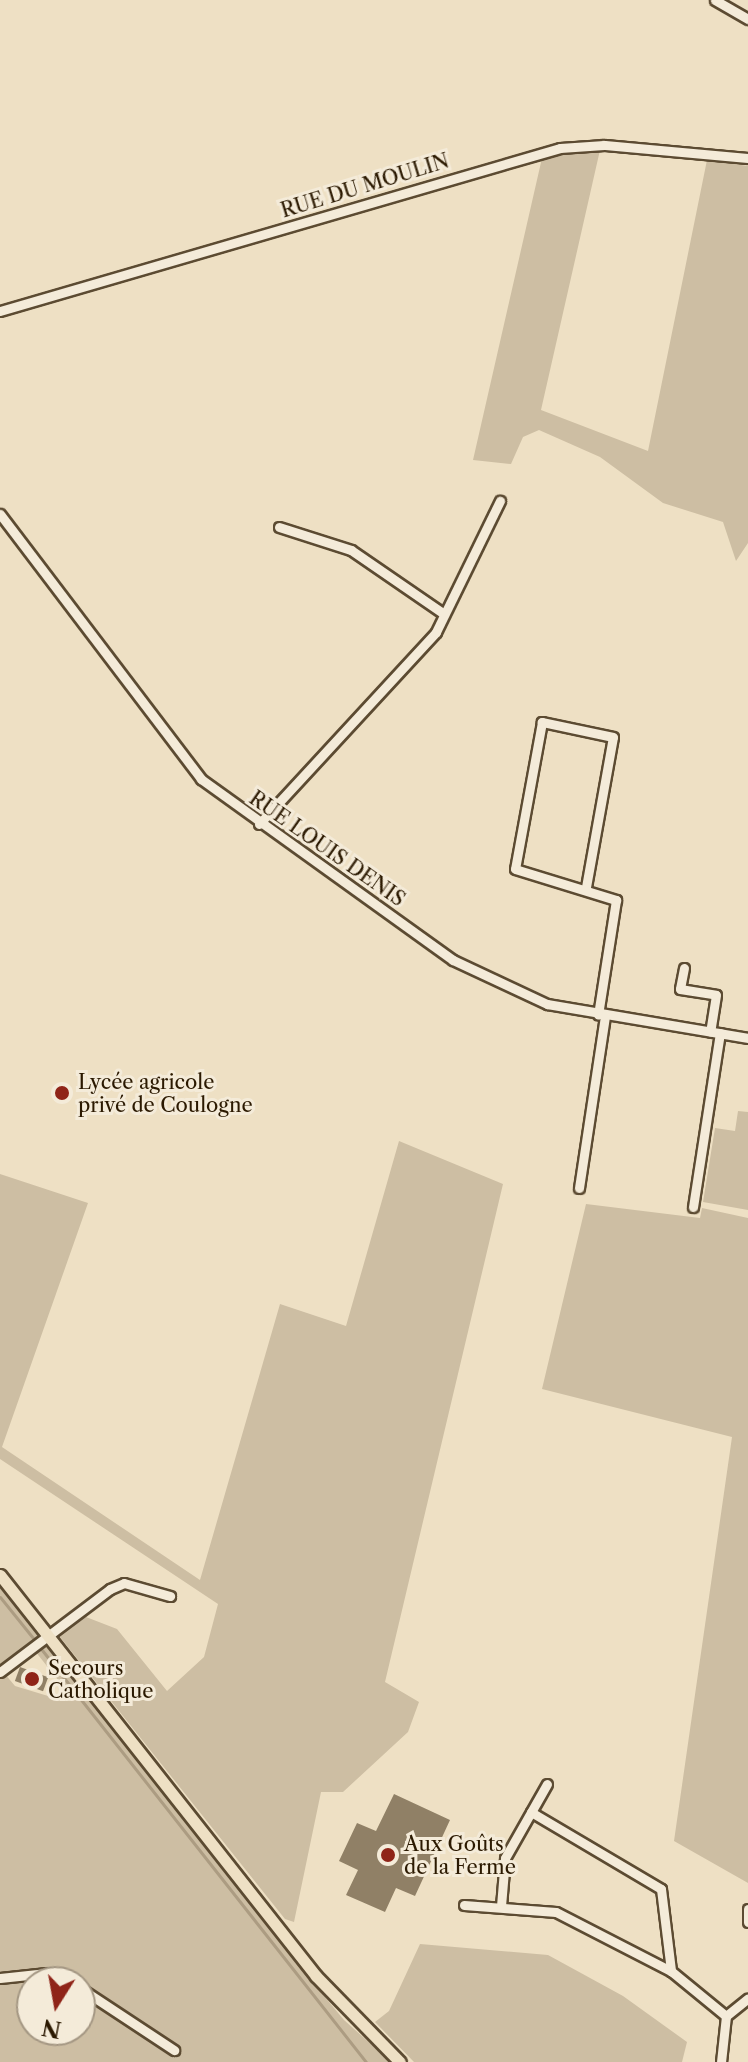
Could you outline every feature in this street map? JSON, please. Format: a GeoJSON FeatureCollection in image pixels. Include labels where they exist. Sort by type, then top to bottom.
{"type":"FeatureCollection","features":[{"type":"Feature","properties":{"kind":"main road"},"geometry":{"type":"LineString","coordinates":[[0,1575],[289,1943],[400,2062]]}},
{"type":"Feature","properties":{"kind":"main road"},"geometry":{"type":"LineString","coordinates":[[369,2031],[408,2062]]}},
{"type":"Feature","properties":{"kind":"street"},"geometry":{"type":"LineString","coordinates":[[715,0],[748,19]]}},
{"type":"Feature","properties":{"kind":"street","name":"RUE DU MOULIN"},"geometry":{"type":"LineString","coordinates":[[0,311],[560,148],[604,145],[748,158]]}},
{"type":"Feature","properties":{"kind":"street"},"geometry":{"type":"LineString","coordinates":[[259,824],[417,655],[444,614],[500,501]]}},
{"type":"Feature","properties":{"kind":"street","name":"RUE LOUIS DENIS"},"geometry":{"type":"LineString","coordinates":[[0,514],[181,758],[259,824],[474,973],[525,998],[602,1015],[748,1038]]}},
{"type":"Feature","properties":{"kind":"street"},"geometry":{"type":"LineString","coordinates":[[279,527],[351,550],[444,614]]}},
{"type":"Feature","properties":{"kind":"street"},"geometry":{"type":"LineString","coordinates":[[579,1188],[616,900],[586,887],[515,869],[542,722],[613,737],[586,887]]}},
{"type":"Feature","properties":{"kind":"street"},"geometry":{"type":"LineString","coordinates":[[684,968],[680,989],[716,995],[715,1033],[693,1207]]}},
{"type":"Feature","properties":{"kind":"street"},"geometry":{"type":"LineString","coordinates":[[0,1672],[124,1583],[170,1596]]}},
{"type":"Feature","properties":{"kind":"street"},"geometry":{"type":"LineString","coordinates":[[501,1906],[503,1864],[547,1784]]}},
{"type":"Feature","properties":{"kind":"street"},"geometry":{"type":"LineString","coordinates":[[531,1812],[661,1889],[671,1971]]}},
{"type":"Feature","properties":{"kind":"street"},"geometry":{"type":"LineString","coordinates":[[464,1905],[556,1912],[671,1971],[726,2016]]}},
{"type":"Feature","properties":{"kind":"street"},"geometry":{"type":"LineString","coordinates":[[748,1909],[748,1922]]}},
{"type":"Feature","properties":{"kind":"street"},"geometry":{"type":"LineString","coordinates":[[721,2062],[726,2016],[748,1998]]}},
{"type":"Feature","properties":{"kind":"street"},"geometry":{"type":"LineString","coordinates":[[96,1999],[174,2050]]}},
{"type":"Feature","properties":{"kind":"shaded area"},"geometry":{"type":"Polygon","coordinates":[[[600,150],[541,410],[648,451],[707,160],[748,166],[748,543],[736,561],[723,522],[663,503],[600,457],[539,430],[523,437],[511,464],[473,460],[542,158],[600,150]]]}},
{"type":"Feature","properties":{"kind":"shaded area"},"geometry":{"type":"Polygon","coordinates":[[[738,1111],[748,1112],[748,1210],[703,1202],[715,1128],[735,1131],[738,1111]]]}},
{"type":"Feature","properties":{"kind":"shaded area"},"geometry":{"type":"Polygon","coordinates":[[[399,1141],[503,1184],[385,1682],[419,1702],[408,1732],[343,1792],[321,1792],[294,1922],[285,1919],[60,1637],[86,1617],[117,1629],[167,1691],[204,1657],[218,1604],[0,1459],[0,1174],[88,1203],[2,1447],[200,1580],[280,1304],[346,1326],[399,1141]]]}},
{"type":"Feature","properties":{"kind":"shaded area"},"geometry":{"type":"Polygon","coordinates":[[[586,1204],[700,1218],[702,1208],[748,1218],[748,1883],[674,1841],[732,1437],[542,1389],[586,1204]]]}},
{"type":"Feature","properties":{"kind":"shaded area"},"geometry":{"type":"Polygon","coordinates":[[[0,1588],[279,1942],[344,2020],[391,2062],[0,2062],[0,1588]],[[35,1651],[5,1674],[15,1686],[58,1699],[62,1685],[35,1651]]]}},
{"type":"Feature","properties":{"kind":"shaded area"},"geometry":{"type":"Polygon","coordinates":[[[420,1944],[548,1955],[623,1996],[687,2042],[682,2062],[414,2062],[375,2022],[389,2011],[420,1944]]]}},
{"type":"Feature","properties":{"kind":"building","name":"Secours Catholique"},"geometry":{"type":"Polygon","coordinates":[[[20,1667],[48,1677],[43,1691],[15,1681],[20,1667]]]}},
{"type":"Feature","properties":{"kind":"building","name":"Aux Goûts de la Ferme"},"geometry":{"type":"Polygon","coordinates":[[[394,1794],[450,1820],[415,1896],[396,1888],[385,1912],[346,1895],[358,1870],[339,1861],[357,1823],[376,1831],[394,1794]]]}},
{"type":"Feature","properties":{"kind":"waterway"},"geometry":{"type":"LineString","coordinates":[[0,1597],[33,1638]]}},
{"type":"Feature","properties":{"kind":"waterway"},"geometry":{"type":"LineString","coordinates":[[42,1650],[366,2062]]}},
{"type":"Feature","properties":{"kind":"place","name":"Lycée agricole privé de Coulogne"},"geometry":{"type":"Point","coordinates":[62,1093]}},
{"type":"Feature","properties":{"kind":"place","name":"Secours Catholique"},"geometry":{"type":"Point","coordinates":[32,1679]}},
{"type":"Feature","properties":{"kind":"place","name":"Aux Goûts de la Ferme"},"geometry":{"type":"Point","coordinates":[388,1855]}}]}
